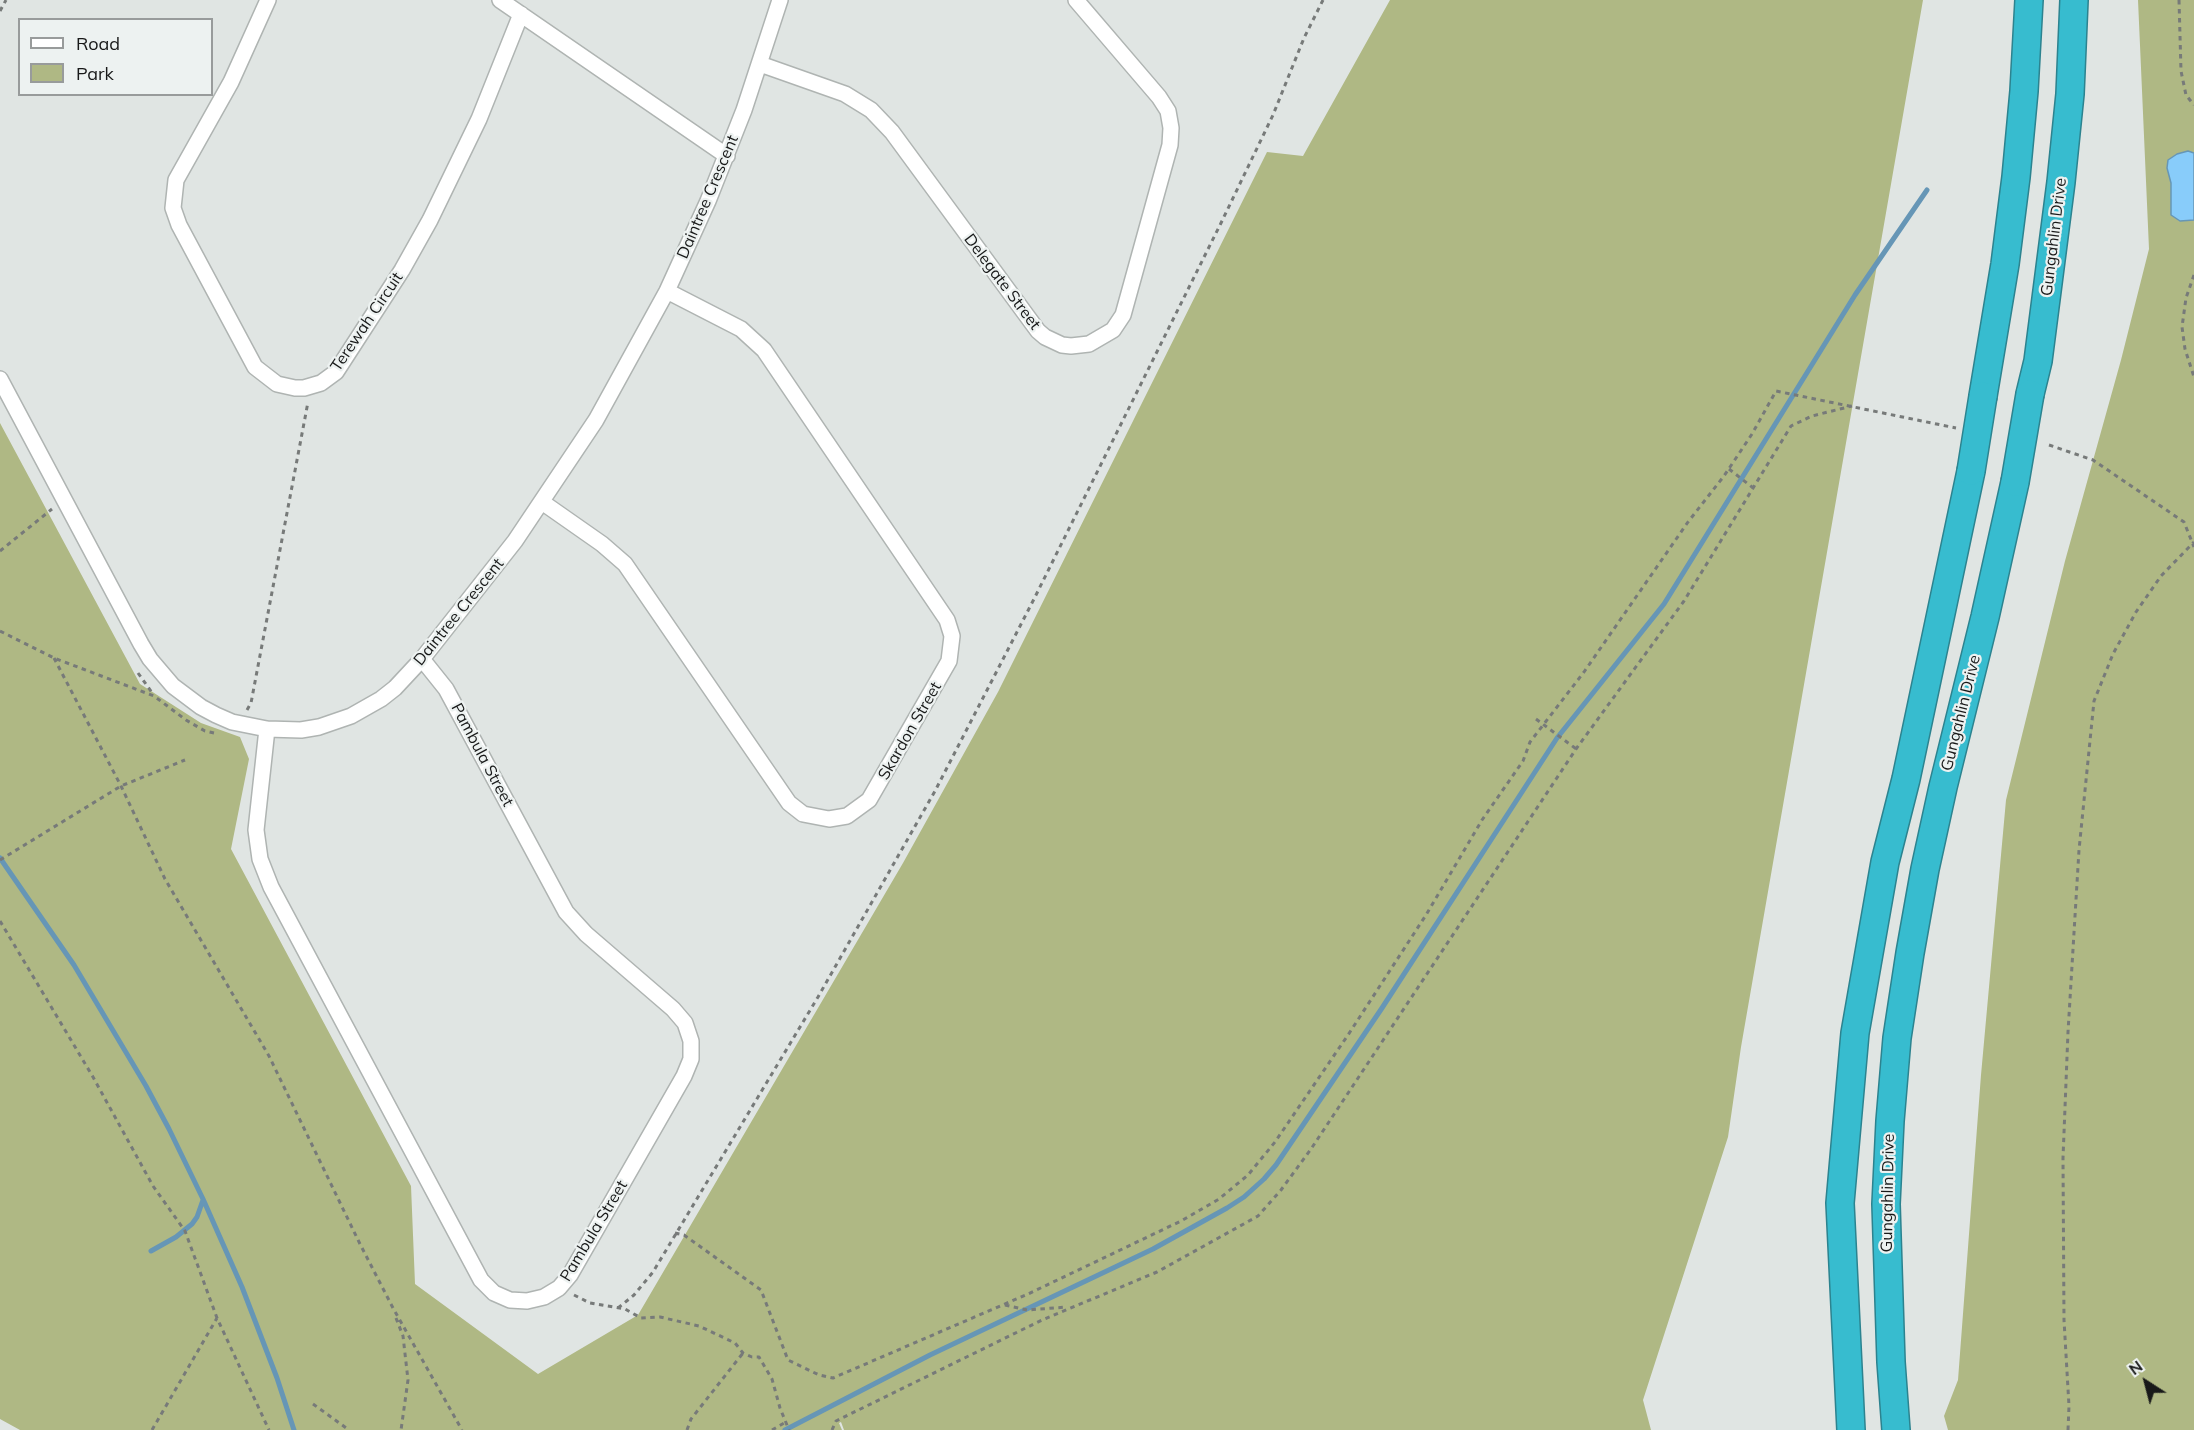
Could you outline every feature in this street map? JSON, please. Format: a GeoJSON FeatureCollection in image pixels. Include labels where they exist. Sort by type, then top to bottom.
{"type":"FeatureCollection","features":[{"type":"Feature","properties":{"kind":"highway"},"geometry":{"type":"LineString","coordinates":[[1851,1430],[1840,1203],[1855,1033],[1885,862],[1906,779],[1971,471],[2005,264],[2016,177],[2029,0]]}},
{"type":"Feature","properties":{"kind":"highway","name":"Gungahlin Drive"},"geometry":{"type":"LineString","coordinates":[[1896,1430],[1891,1362],[1886,1204],[1897,1038],[1910,952],[1943,786],[1986,617],[2038,361],[2070,94],[2074,0]]}},
{"type":"Feature","properties":{"kind":"highway"},"geometry":{"type":"LineString","coordinates":[[1888,1287],[1911,1430]]}},
{"type":"Feature","properties":{"kind":"street"},"geometry":{"type":"LineString","coordinates":[[268,0],[231,82],[176,180],[173,208],[179,225],[255,368],[277,384],[295,388],[311,386]]}},
{"type":"Feature","properties":{"kind":"street"},"geometry":{"type":"LineString","coordinates":[[500,0],[727,156]]}},
{"type":"Feature","properties":{"kind":"street","name":"Daintree Crescent"},"geometry":{"type":"LineString","coordinates":[[0,379],[141,644],[161,673],[180,692],[201,707],[232,722],[267,729],[310,728],[351,716],[374,704],[395,688],[422,659],[487,579],[542,502],[601,412],[667,291],[727,156],[780,0]]}},
{"type":"Feature","properties":{"kind":"street","name":"Delegate Street"},"geometry":{"type":"LineString","coordinates":[[760,64],[846,94],[871,110],[892,132],[1038,331],[1062,345],[1089,344],[1113,330],[1124,315],[1170,145],[1172,128],[1168,111],[1159,97],[1076,0]]}},
{"type":"Feature","properties":{"kind":"street","name":"Terewah Circuit"},"geometry":{"type":"LineString","coordinates":[[311,386],[329,378],[342,365],[419,240],[479,119],[520,14]]}},
{"type":"Feature","properties":{"kind":"street","name":"Skardon Street"},"geometry":{"type":"LineString","coordinates":[[542,502],[602,544],[626,564],[789,803],[803,814],[829,819],[847,816],[869,800],[949,661],[952,636],[947,620],[765,350],[741,329],[667,291]]}},
{"type":"Feature","properties":{"kind":"street","name":"Pambula Street"},"geometry":{"type":"LineString","coordinates":[[267,729],[256,830],[260,860],[271,887],[481,1280],[494,1293],[519,1301],[536,1300],[552,1293],[570,1275],[684,1076],[691,1059],[691,1041],[685,1023],[673,1009],[586,934],[566,912],[446,689],[422,659]]}},
{"type":"Feature","properties":{"kind":"path"},"geometry":{"type":"LineString","coordinates":[[0,11],[6,0]]}},
{"type":"Feature","properties":{"kind":"path"},"geometry":{"type":"LineString","coordinates":[[618,1308],[634,1295],[653,1272],[818,997],[935,791],[1034,599],[1216,234],[1273,115],[1304,38],[1323,0]]}},
{"type":"Feature","properties":{"kind":"path"},"geometry":{"type":"LineString","coordinates":[[2179,0],[2181,71],[2186,95],[2194,105]]}},
{"type":"Feature","properties":{"kind":"path"},"geometry":{"type":"LineString","coordinates":[[2194,275],[2186,298],[2182,327],[2184,349],[2194,377]]}},
{"type":"Feature","properties":{"kind":"path"},"geometry":{"type":"LineString","coordinates":[[240,711],[245,713],[250,703],[311,386]]}},
{"type":"Feature","properties":{"kind":"path"},"geometry":{"type":"LineString","coordinates":[[675,1233],[684,1235],[761,1290],[788,1360],[819,1375],[833,1378],[1003,1304],[1181,1221],[1219,1199],[1248,1175],[1275,1142],[1426,915],[1482,820],[1523,761],[1530,742],[1584,672],[1688,522],[1729,469],[1776,391],[1966,430]]}},
{"type":"Feature","properties":{"kind":"path"},"geometry":{"type":"LineString","coordinates":[[832,1430],[836,1421],[1071,1307],[1157,1272],[1258,1216],[1311,1149],[1577,750],[1684,601],[1791,426],[1812,416],[1853,406]]}},
{"type":"Feature","properties":{"kind":"path"},"geometry":{"type":"LineString","coordinates":[[2049,445],[2093,460],[2184,522],[2193,544],[2161,576],[2136,612],[2113,654],[2094,701],[2079,850],[2063,1158],[2064,1320],[2069,1406],[2068,1430]]}},
{"type":"Feature","properties":{"kind":"path"},"geometry":{"type":"LineString","coordinates":[[1729,469],[1752,487]]}},
{"type":"Feature","properties":{"kind":"path"},"geometry":{"type":"LineString","coordinates":[[0,551],[50,510],[66,502]]}},
{"type":"Feature","properties":{"kind":"path"},"geometry":{"type":"LineString","coordinates":[[0,631],[54,658],[154,696],[186,720],[215,734]]}},
{"type":"Feature","properties":{"kind":"path"},"geometry":{"type":"LineString","coordinates":[[54,658],[121,786],[165,879],[269,1056],[393,1308],[462,1430]]}},
{"type":"Feature","properties":{"kind":"path"},"geometry":{"type":"LineString","coordinates":[[1536,719],[1577,750]]}},
{"type":"Feature","properties":{"kind":"path"},"geometry":{"type":"LineString","coordinates":[[0,860],[121,786],[185,760]]}},
{"type":"Feature","properties":{"kind":"path"},"geometry":{"type":"LineString","coordinates":[[0,921],[93,1077],[153,1186],[185,1231],[217,1318],[268,1430]]}},
{"type":"Feature","properties":{"kind":"path"},"geometry":{"type":"LineString","coordinates":[[559,1288],[590,1303],[618,1308],[641,1318],[660,1317],[699,1326],[735,1343],[743,1353],[753,1358],[759,1357],[772,1379],[789,1430]]}},
{"type":"Feature","properties":{"kind":"path"},"geometry":{"type":"LineString","coordinates":[[1003,1304],[1027,1310],[1071,1307]]}},
{"type":"Feature","properties":{"kind":"path"},"geometry":{"type":"LineString","coordinates":[[393,1308],[403,1336],[408,1380],[401,1430]]}},
{"type":"Feature","properties":{"kind":"path"},"geometry":{"type":"LineString","coordinates":[[152,1430],[217,1318]]}},
{"type":"Feature","properties":{"kind":"path"},"geometry":{"type":"LineString","coordinates":[[687,1430],[691,1419],[743,1353]]}},
{"type":"Feature","properties":{"kind":"path"},"geometry":{"type":"LineString","coordinates":[[313,1404],[349,1430]]}},
{"type":"Feature","properties":{"kind":"path"},"geometry":{"type":"LineString","coordinates":[[772,1430],[786,1422]]}},
{"type":"Feature","properties":{"kind":"green space"},"geometry":{"type":"Polygon","coordinates":[[[1390,0],[1923,0],[1741,1047],[1728,1137],[1643,1400],[1651,1430],[844,1430],[841,1422],[839,1423],[842,1430],[20,1430],[0,1419],[0,423],[140,684],[201,723],[240,737],[249,759],[231,849],[411,1186],[415,1284],[538,1374],[638,1315],[903,863],[998,692],[1267,152],[1303,156],[1390,0]]]}},
{"type":"Feature","properties":{"kind":"green space"},"geometry":{"type":"Polygon","coordinates":[[[2138,0],[2194,0],[2194,1430],[1948,1430],[1944,1416],[1958,1380],[1981,1075],[2006,800],[2065,561],[2121,360],[2149,249],[2138,0]]]}},
{"type":"Feature","properties":{"kind":"water"},"geometry":{"type":"Polygon","coordinates":[[[2188,151],[2194,153],[2194,220],[2180,221],[2171,215],[2171,183],[2167,168],[2168,160],[2188,151]]]}},
{"type":"Feature","properties":{"kind":"waterway"},"geometry":{"type":"LineString","coordinates":[[785,1430],[930,1355],[1153,1249],[1227,1208],[1244,1197],[1264,1179],[1276,1165],[1382,1008],[1557,738],[1664,604],[1855,295],[1927,190]]}},
{"type":"Feature","properties":{"kind":"waterway"},"geometry":{"type":"LineString","coordinates":[[0,858],[74,965],[169,1129],[242,1287],[294,1430]]}},
{"type":"Feature","properties":{"kind":"waterway"},"geometry":{"type":"LineString","coordinates":[[151,1251],[176,1237],[192,1224],[203,1200]]}}]}
